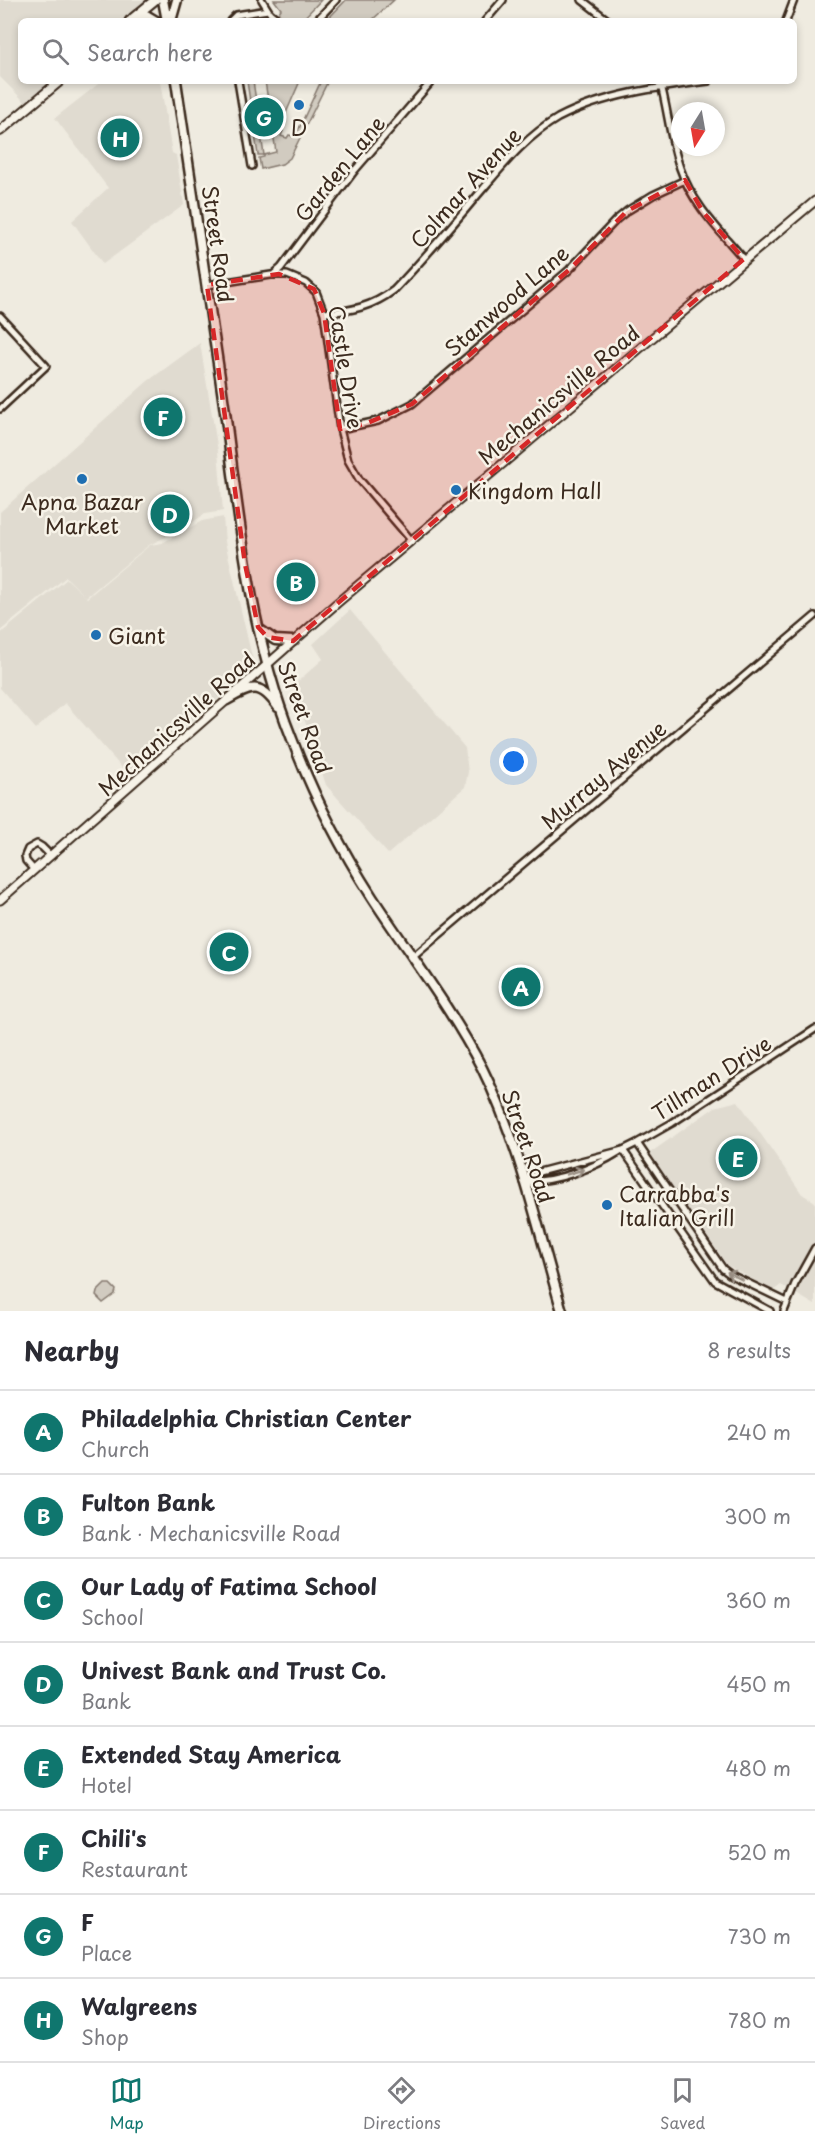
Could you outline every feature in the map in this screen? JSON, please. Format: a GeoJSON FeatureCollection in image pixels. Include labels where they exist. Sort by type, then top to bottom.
{"type":"FeatureCollection","features":[{"type":"Feature","properties":{"kind":"main road"},"geometry":{"type":"LineString","coordinates":[[134,18],[155,0]]}},
{"type":"Feature","properties":{"kind":"main road"},"geometry":{"type":"LineString","coordinates":[[164,0],[168,18]]}},
{"type":"Feature","properties":{"kind":"main road"},"geometry":{"type":"LineString","coordinates":[[170,18],[177,0]]}},
{"type":"Feature","properties":{"kind":"main road"},"geometry":{"type":"LineString","coordinates":[[0,131],[56,84]]}},
{"type":"Feature","properties":{"kind":"main road","name":"Street Road"},"geometry":{"type":"LineString","coordinates":[[176,84],[207,285],[245,564],[267,664],[282,712],[306,774],[339,842],[374,900],[455,1021],[482,1069],[502,1113],[562,1311]]}},
{"type":"Feature","properties":{"kind":"main road"},"geometry":{"type":"LineString","coordinates":[[258,627],[267,637],[274,640],[293,641]]}},
{"type":"Feature","properties":{"kind":"main road"},"geometry":{"type":"LineString","coordinates":[[227,699],[249,688],[258,688],[268,695],[282,712]]}},
{"type":"Feature","properties":{"kind":"street"},"geometry":{"type":"LineString","coordinates":[[262,0],[267,10],[276,18]]}},
{"type":"Feature","properties":{"kind":"street"},"geometry":{"type":"LineString","coordinates":[[319,18],[336,0]]}},
{"type":"Feature","properties":{"kind":"street"},"geometry":{"type":"LineString","coordinates":[[487,18],[503,0]]}},
{"type":"Feature","properties":{"kind":"street"},"geometry":{"type":"LineString","coordinates":[[582,0],[605,18]]}},
{"type":"Feature","properties":{"kind":"street"},"geometry":{"type":"LineString","coordinates":[[787,18],[794,0]]}},
{"type":"Feature","properties":{"kind":"street"},"geometry":{"type":"LineString","coordinates":[[233,18],[236,15],[267,10]]}},
{"type":"Feature","properties":{"kind":"street"},"geometry":{"type":"LineString","coordinates":[[238,84],[252,166]]}},
{"type":"Feature","properties":{"kind":"street","name":"Garden Lane"},"geometry":{"type":"LineString","coordinates":[[271,275],[281,268],[355,171],[429,84]]}},
{"type":"Feature","properties":{"kind":"street"},"geometry":{"type":"LineString","coordinates":[[661,84],[675,153],[685,180],[703,212],[744,259]]}},
{"type":"Feature","properties":{"kind":"street","name":"Colmar Avenue"},"geometry":{"type":"LineString","coordinates":[[324,313],[360,309],[378,302],[394,290],[521,146],[551,123],[595,103],[661,84]]}},
{"type":"Feature","properties":{"kind":"street","name":"Stanwood Lane"},"geometry":{"type":"LineString","coordinates":[[340,429],[378,421],[412,404],[569,270],[616,220],[637,204],[685,180]]}},
{"type":"Feature","properties":{"kind":"street","name":"Mechanicsville Road"},"geometry":{"type":"LineString","coordinates":[[0,900],[293,641],[815,201]]}},
{"type":"Feature","properties":{"kind":"street","name":"Castle Drive"},"geometry":{"type":"LineString","coordinates":[[207,285],[271,275],[287,275],[306,282],[320,299],[324,313],[342,445],[354,471],[411,540]]}},
{"type":"Feature","properties":{"kind":"street"},"geometry":{"type":"LineString","coordinates":[[0,316],[46,366],[0,409]]}},
{"type":"Feature","properties":{"kind":"street","name":"Murray Avenue"},"geometry":{"type":"LineString","coordinates":[[413,957],[815,616]]}},
{"type":"Feature","properties":{"kind":"street"},"geometry":{"type":"LineString","coordinates":[[34,870],[26,861],[25,856],[28,849],[37,844],[51,856]]}},
{"type":"Feature","properties":{"kind":"street","name":"Tillman Drive"},"geometry":{"type":"LineString","coordinates":[[524,1182],[543,1182],[595,1166],[677,1119],[815,1029]]}},
{"type":"Feature","properties":{"kind":"street"},"geometry":{"type":"LineString","coordinates":[[637,1143],[723,1269],[788,1302]]}},
{"type":"Feature","properties":{"kind":"street"},"geometry":{"type":"LineString","coordinates":[[623,1150],[715,1281],[770,1311]]}},
{"type":"Feature","properties":{"kind":"street","name":"Tillman Drive"},"geometry":{"type":"LineString","coordinates":[[524,1182],[539,1172],[623,1150]]}},
{"type":"Feature","properties":{"kind":"street"},"geometry":{"type":"LineString","coordinates":[[784,1311],[800,1274],[815,1248]]}},
{"type":"Feature","properties":{"kind":"highlighted area"},"geometry":{"type":"Polygon","coordinates":[[[685,180],[703,212],[744,259],[293,641],[267,637],[258,627],[245,564],[207,285],[279,274],[314,289],[324,313],[340,429],[365,424],[412,404],[569,270],[627,211],[685,180]]]}},
{"type":"Feature","properties":{"kind":"shaded area"},"geometry":{"type":"Polygon","coordinates":[[[0,0],[147,0],[126,18],[18,18],[18,84],[48,84],[26,103],[0,77],[0,0]]]}},
{"type":"Feature","properties":{"kind":"shaded area"},"geometry":{"type":"Polygon","coordinates":[[[274,0],[321,0],[304,18],[282,18],[277,15],[281,9],[274,0]]]}},
{"type":"Feature","properties":{"kind":"shaded area"},"geometry":{"type":"Polygon","coordinates":[[[346,0],[394,0],[374,18],[329,18],[346,0]]]}},
{"type":"Feature","properties":{"kind":"shaded area"},"geometry":{"type":"Polygon","coordinates":[[[98,84],[160,84],[172,153],[176,155],[184,205],[103,264],[72,221],[108,188],[55,118],[98,84]]]}},
{"type":"Feature","properties":{"kind":"shaded area"},"geometry":{"type":"Polygon","coordinates":[[[247,84],[253,84],[264,155],[258,155],[247,84]]]}},
{"type":"Feature","properties":{"kind":"shaded area"},"geometry":{"type":"Polygon","coordinates":[[[265,84],[299,84],[279,129],[283,131],[281,136],[287,138],[289,135],[295,137],[320,84],[327,84],[290,158],[282,164],[261,169],[259,158],[264,155],[276,152],[265,84]]]}},
{"type":"Feature","properties":{"kind":"shaded area"},"geometry":{"type":"Polygon","coordinates":[[[200,343],[218,451],[223,511],[205,514],[180,530],[149,545],[86,597],[66,577],[0,631],[0,512],[148,381],[200,343]]]}},
{"type":"Feature","properties":{"kind":"shaded area"},"geometry":{"type":"Polygon","coordinates":[[[223,517],[225,542],[253,663],[248,674],[185,726],[130,777],[65,703],[36,729],[0,688],[0,634],[67,579],[87,598],[150,545],[162,543],[202,521],[223,517]]]}},
{"type":"Feature","properties":{"kind":"shaded area"},"geometry":{"type":"Polygon","coordinates":[[[350,610],[465,748],[468,772],[465,787],[388,854],[326,785],[295,691],[296,683],[323,659],[313,644],[350,610]]]}},
{"type":"Feature","properties":{"kind":"shaded area"},"geometry":{"type":"Polygon","coordinates":[[[738,1101],[802,1194],[815,1202],[815,1305],[781,1285],[773,1291],[727,1265],[650,1153],[715,1107],[738,1101]]]}},
{"type":"Feature","properties":{"kind":"shaded area"},"geometry":{"type":"Polygon","coordinates":[[[105,1284],[110,1284],[116,1290],[115,1294],[103,1303],[96,1296],[105,1284]]]}},
{"type":"Feature","properties":{"kind":"place","name":"D"},"geometry":{"type":"Point","coordinates":[299,105]}},
{"type":"Feature","properties":{"kind":"place","name":"F"},"geometry":{"type":"Point","coordinates":[264,117]}},
{"type":"Feature","properties":{"kind":"place","name":"Walgreens"},"geometry":{"type":"Point","coordinates":[120,138]}},
{"type":"Feature","properties":{"kind":"place","name":"Chili's"},"geometry":{"type":"Point","coordinates":[163,417]}},
{"type":"Feature","properties":{"kind":"place","name":"Apna Bazar Market"},"geometry":{"type":"Point","coordinates":[82,479]}},
{"type":"Feature","properties":{"kind":"place","name":"Kingdom Hall"},"geometry":{"type":"Point","coordinates":[456,490]}},
{"type":"Feature","properties":{"kind":"place","name":"Univest Bank and Trust Co."},"geometry":{"type":"Point","coordinates":[170,514]}},
{"type":"Feature","properties":{"kind":"place","name":"Fulton Bank"},"geometry":{"type":"Point","coordinates":[296,582]}},
{"type":"Feature","properties":{"kind":"place","name":"Giant"},"geometry":{"type":"Point","coordinates":[96,635]}},
{"type":"Feature","properties":{"kind":"place","name":"Our Lady of Fatima School"},"geometry":{"type":"Point","coordinates":[229,952]}},
{"type":"Feature","properties":{"kind":"place","name":"Philadelphia Christian Center"},"geometry":{"type":"Point","coordinates":[521,987]}},
{"type":"Feature","properties":{"kind":"place","name":"Extended Stay America"},"geometry":{"type":"Point","coordinates":[738,1158]}},
{"type":"Feature","properties":{"kind":"place","name":"Carrabba's Italian Grill"},"geometry":{"type":"Point","coordinates":[607,1205]}}]}
